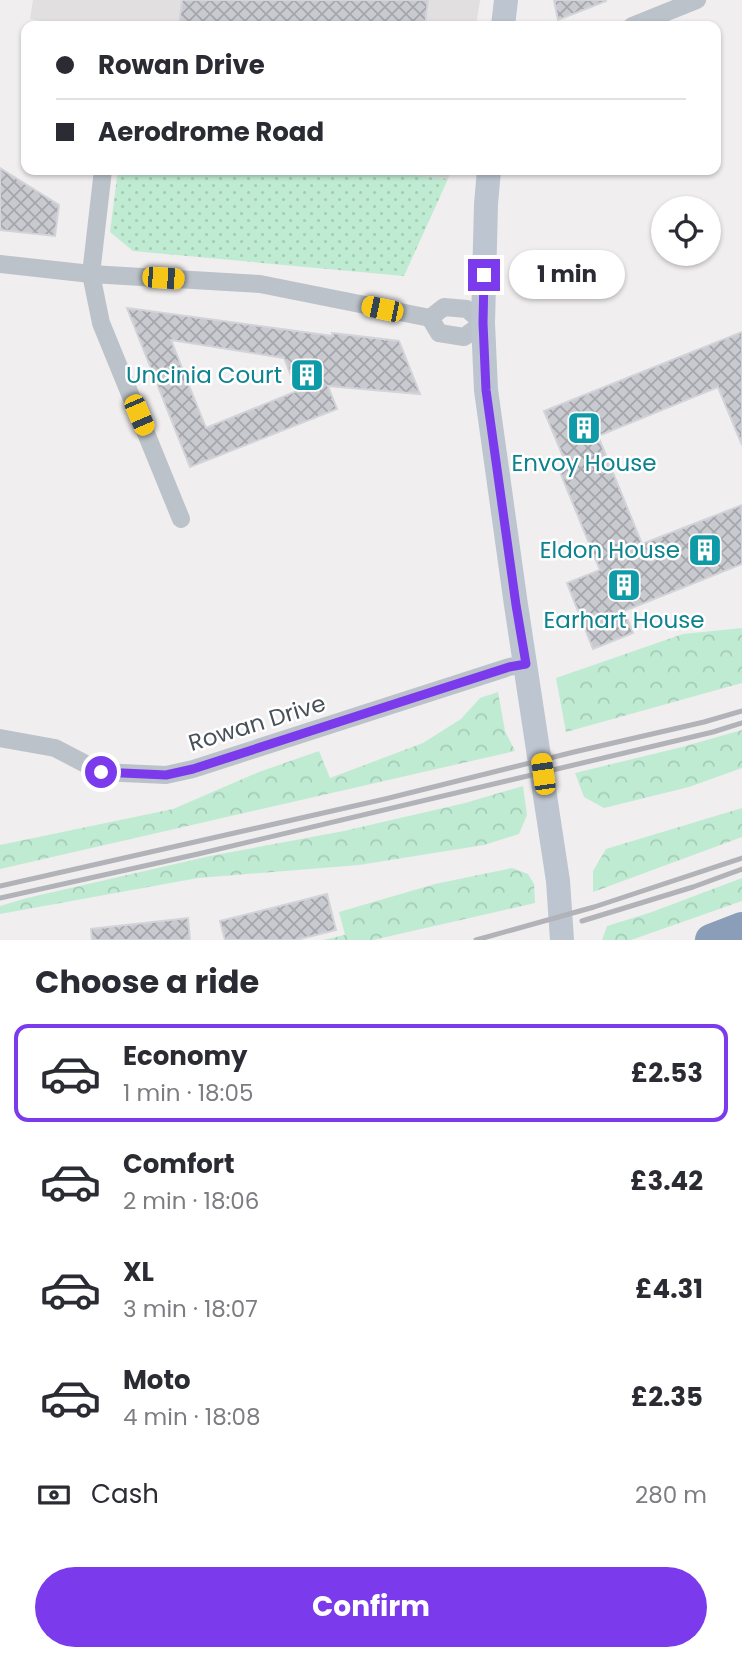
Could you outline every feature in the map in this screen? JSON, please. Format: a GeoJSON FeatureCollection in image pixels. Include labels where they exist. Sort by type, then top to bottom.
{"type":"FeatureCollection","features":[{"type":"Feature","properties":{"kind":"highway"},"geometry":{"type":"LineString","coordinates":[[712,940],[742,928]]}},
{"type":"Feature","properties":{"kind":"street"},"geometry":{"type":"LineString","coordinates":[[504,21],[506,0]]}},
{"type":"Feature","properties":{"kind":"street"},"geometry":{"type":"LineString","coordinates":[[644,21],[697,0]]}},
{"type":"Feature","properties":{"kind":"street"},"geometry":{"type":"LineString","coordinates":[[102,175],[91,274],[101,323],[181,519]]}},
{"type":"Feature","properties":{"kind":"street"},"geometry":{"type":"LineString","coordinates":[[489,175],[483,323],[486,390],[558,881],[562,940]]}},
{"type":"Feature","properties":{"kind":"street"},"geometry":{"type":"LineString","coordinates":[[0,264],[91,274],[260,284],[430,318],[439,333],[464,337],[483,323]]}},
{"type":"Feature","properties":{"kind":"street"},"geometry":{"type":"LineString","coordinates":[[430,318],[444,307],[467,309],[483,323]]}},
{"type":"Feature","properties":{"kind":"street","name":"Rowan Drive"},"geometry":{"type":"LineString","coordinates":[[0,738],[55,748],[101,772],[166,775],[193,769],[509,667],[526,664]]}},
{"type":"Feature","properties":{"kind":"shaded area"},"geometry":{"type":"Polygon","coordinates":[[[33,0],[480,0],[477,21],[30,19],[33,0]]]}},
{"type":"Feature","properties":{"kind":"shaded area"},"geometry":{"type":"Polygon","coordinates":[[[412,175],[450,175],[448,179],[412,175]]]}},
{"type":"Feature","properties":{"kind":"green space"},"geometry":{"type":"Polygon","coordinates":[[[117,175],[412,175],[448,179],[404,276],[133,251],[110,232],[117,175]]]}},
{"type":"Feature","properties":{"kind":"green space"},"geometry":{"type":"Polygon","coordinates":[[[742,628],[742,683],[566,732],[556,678],[683,634],[742,628]]]}},
{"type":"Feature","properties":{"kind":"green space"},"geometry":{"type":"Polygon","coordinates":[[[498,692],[505,731],[515,751],[0,869],[0,845],[173,809],[259,772],[319,751],[330,778],[423,743],[461,719],[480,698],[498,692]]]}},
{"type":"Feature","properties":{"kind":"green space"},"geometry":{"type":"Polygon","coordinates":[[[742,730],[742,768],[689,787],[604,808],[584,797],[575,773],[682,747],[742,730]]]}},
{"type":"Feature","properties":{"kind":"green space"},"geometry":{"type":"Polygon","coordinates":[[[523,786],[527,815],[519,834],[484,845],[359,865],[198,878],[0,914],[0,906],[27,898],[210,856],[344,831],[465,803],[523,786]]]}},
{"type":"Feature","properties":{"kind":"green space"},"geometry":{"type":"Polygon","coordinates":[[[742,808],[742,837],[593,892],[593,871],[606,849],[742,808]]]}},
{"type":"Feature","properties":{"kind":"green space"},"geometry":{"type":"Polygon","coordinates":[[[512,868],[528,874],[534,884],[535,903],[373,940],[323,940],[345,935],[339,912],[435,884],[512,868]]]}},
{"type":"Feature","properties":{"kind":"green space"},"geometry":{"type":"Polygon","coordinates":[[[742,878],[742,901],[631,940],[602,940],[607,926],[742,878]]]}},
{"type":"Feature","properties":{"kind":"building"},"geometry":{"type":"Polygon","coordinates":[[[182,0],[428,0],[426,21],[180,21],[182,0]]]}},
{"type":"Feature","properties":{"kind":"building"},"geometry":{"type":"Polygon","coordinates":[[[554,0],[606,0],[606,1],[558,20],[554,0]]]}},
{"type":"Feature","properties":{"kind":"building"},"geometry":{"type":"Polygon","coordinates":[[[0,168],[59,205],[55,236],[0,230],[0,168]]]}},
{"type":"Feature","properties":{"kind":"building","name":"Uncinia Court"},"geometry":{"type":"Polygon","coordinates":[[[127,308],[333,336],[332,333],[399,341],[420,394],[328,386],[337,409],[190,467],[127,308]],[[171,340],[206,428],[297,391],[284,358],[171,340]]]}},
{"type":"Feature","properties":{"kind":"building"},"geometry":{"type":"Polygon","coordinates":[[[742,332],[742,445],[718,387],[598,436],[642,544],[742,505],[742,564],[624,611],[633,633],[593,649],[567,583],[600,570],[560,472],[568,468],[544,411],[742,332]]]}},
{"type":"Feature","properties":{"kind":"building"},"geometry":{"type":"Polygon","coordinates":[[[327,894],[336,930],[296,940],[225,940],[220,921],[327,894]]]}},
{"type":"Feature","properties":{"kind":"building"},"geometry":{"type":"Polygon","coordinates":[[[188,918],[190,940],[92,940],[91,929],[188,918]]]}},
{"type":"Feature","properties":{"kind":"railway"},"geometry":{"type":"LineString","coordinates":[[0,886],[385,799],[742,711]]}},
{"type":"Feature","properties":{"kind":"railway"},"geometry":{"type":"LineString","coordinates":[[0,898],[198,854],[742,723]]}},
{"type":"Feature","properties":{"kind":"railway"},"geometry":{"type":"LineString","coordinates":[[476,940],[594,907],[742,858]]}},
{"type":"Feature","properties":{"kind":"railway"},"geometry":{"type":"LineString","coordinates":[[582,921],[742,869]]}},
{"type":"Feature","properties":{"kind":"place","name":"Uncinia Court"},"geometry":{"type":"Point","coordinates":[307,375]}},
{"type":"Feature","properties":{"kind":"place","name":"Envoy House"},"geometry":{"type":"Point","coordinates":[584,428]}},
{"type":"Feature","properties":{"kind":"place","name":"Eldon House"},"geometry":{"type":"Point","coordinates":[705,550]}},
{"type":"Feature","properties":{"kind":"place","name":"Earhart House"},"geometry":{"type":"Point","coordinates":[624,585]}},
{"type":"Feature","properties":{"kind":"route"},"geometry":{"type":"LineString","coordinates":[[101,772],[166,775],[193,769],[509,667],[526,664],[486,390],[484,275]]}}]}
